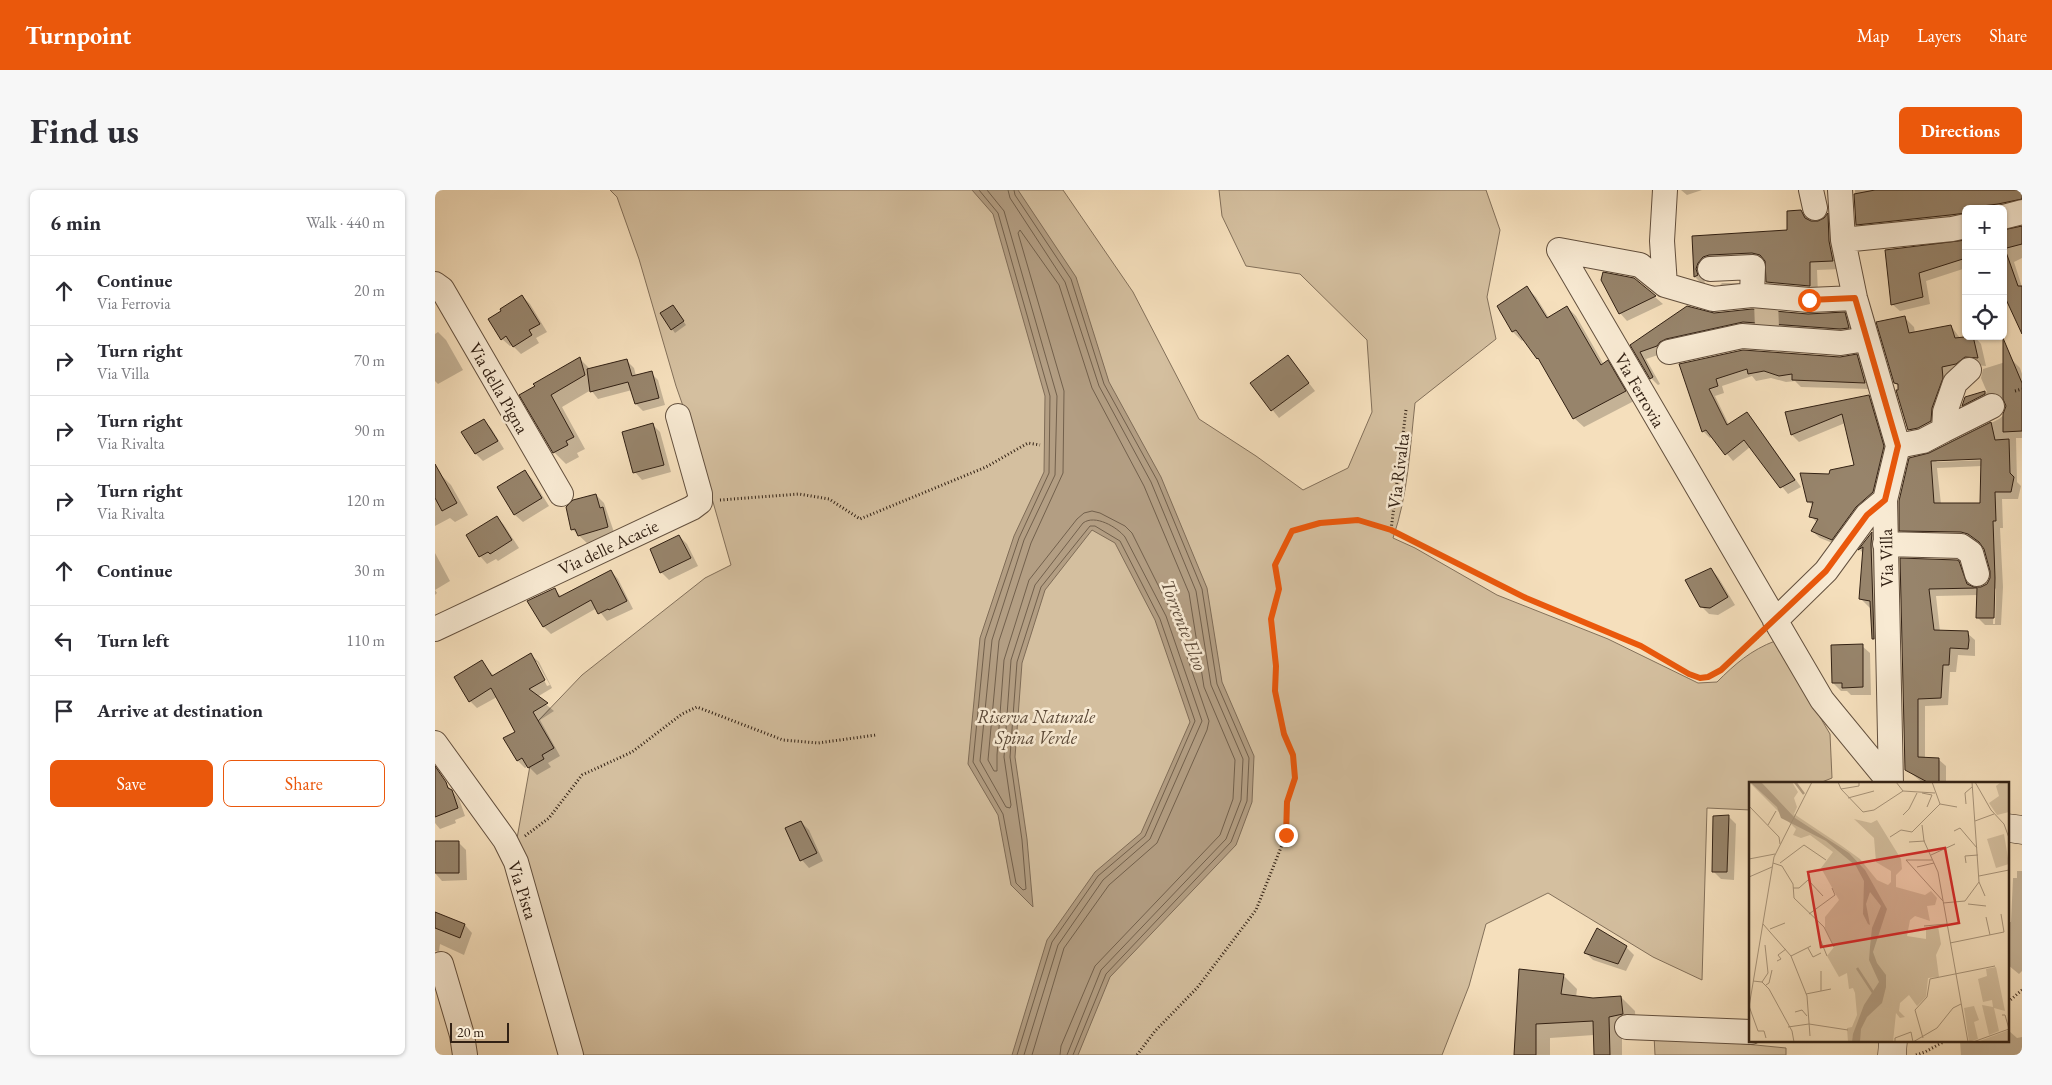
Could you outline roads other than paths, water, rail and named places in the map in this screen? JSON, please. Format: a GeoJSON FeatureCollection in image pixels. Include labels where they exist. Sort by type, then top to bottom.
{"type":"FeatureCollection","features":[{"type":"Feature","properties":{"kind":"street"},"geometry":{"type":"LineString","coordinates":[[1665,190],[1662,240],[1665,285]]}},
{"type":"Feature","properties":{"kind":"street","name":"Via Villa"},"geometry":{"type":"LineString","coordinates":[[1839,190],[1843,240],[1855,298],[1898,446],[1885,500],[1891,782]]}},
{"type":"Feature","properties":{"kind":"street"},"geometry":{"type":"LineString","coordinates":[[2007,216],[2022,212]]}},
{"type":"Feature","properties":{"kind":"street"},"geometry":{"type":"LineString","coordinates":[[1843,240],[1962,227]]}},
{"type":"Feature","properties":{"kind":"street","name":"Via Ferrovia"},"geometry":{"type":"LineString","coordinates":[[1855,298],[1809,300],[1713,299],[1665,285],[1640,265],[1559,250],[1821,700],[1889,782]]}},
{"type":"Feature","properties":{"kind":"street"},"geometry":{"type":"LineString","coordinates":[[1709,269],[1753,267],[1761,298]]}},
{"type":"Feature","properties":{"kind":"street","name":"Via della Pigna"},"geometry":{"type":"LineString","coordinates":[[435,284],[442,289],[561,494]]}},
{"type":"Feature","properties":{"kind":"street"},"geometry":{"type":"LineString","coordinates":[[1669,352],[1767,332],[1783,340],[1841,343],[1867,339]]}},
{"type":"Feature","properties":{"kind":"street"},"geometry":{"type":"LineString","coordinates":[[1944,430],[1945,412],[1955,383],[1969,370]]}},
{"type":"Feature","properties":{"kind":"street"},"geometry":{"type":"LineString","coordinates":[[1898,446],[1923,441],[1992,406]]}},
{"type":"Feature","properties":{"kind":"street","name":"Via delle Acacie"},"geometry":{"type":"LineString","coordinates":[[435,629],[683,512],[700,502],[700,494],[678,416]]}},
{"type":"Feature","properties":{"kind":"street"},"geometry":{"type":"LineString","coordinates":[[1775,621],[1826,571],[1867,515],[1885,500]]}},
{"type":"Feature","properties":{"kind":"street"},"geometry":{"type":"LineString","coordinates":[[1885,544],[1961,546],[1971,553],[1977,574]]}},
{"type":"Feature","properties":{"kind":"street","name":"Via Pista"},"geometry":{"type":"LineString","coordinates":[[435,743],[489,817],[516,862],[571,1055]]}},
{"type":"Feature","properties":{"kind":"street"},"geometry":{"type":"LineString","coordinates":[[2009,828],[2022,830]]}},
{"type":"Feature","properties":{"kind":"street"},"geometry":{"type":"LineString","coordinates":[[441,964],[462,1035],[465,1055]]}},
{"type":"Feature","properties":{"kind":"street"},"geometry":{"type":"LineString","coordinates":[[1627,1027],[1749,1032]]}},
{"type":"Feature","properties":{"kind":"water","name":"Torrente Elvo"},"geometry":{"type":"Polygon","coordinates":[[[972,190],[1018,190],[1076,277],[1109,382],[1161,477],[1207,588],[1222,682],[1254,756],[1252,802],[1236,845],[1110,977],[1078,1055],[1012,1055],[1047,940],[1095,872],[1141,833],[1190,722],[1155,620],[1115,543],[1092,530],[1045,590],[1022,663],[1015,757],[1027,839],[1033,907],[1011,885],[998,815],[968,764],[980,638],[1014,536],[1044,472],[1045,396],[993,214],[972,190]]]}},
{"type":"Feature","properties":{"kind":"tunnel"},"geometry":{"type":"LineString","coordinates":[[1766,302],[1767,328]]}},
{"type":"Feature","properties":{"kind":"park label","name":"Riserva Naturale Spina Verde"},"geometry":{"type":"Point","coordinates":[1036,726]}}]}
